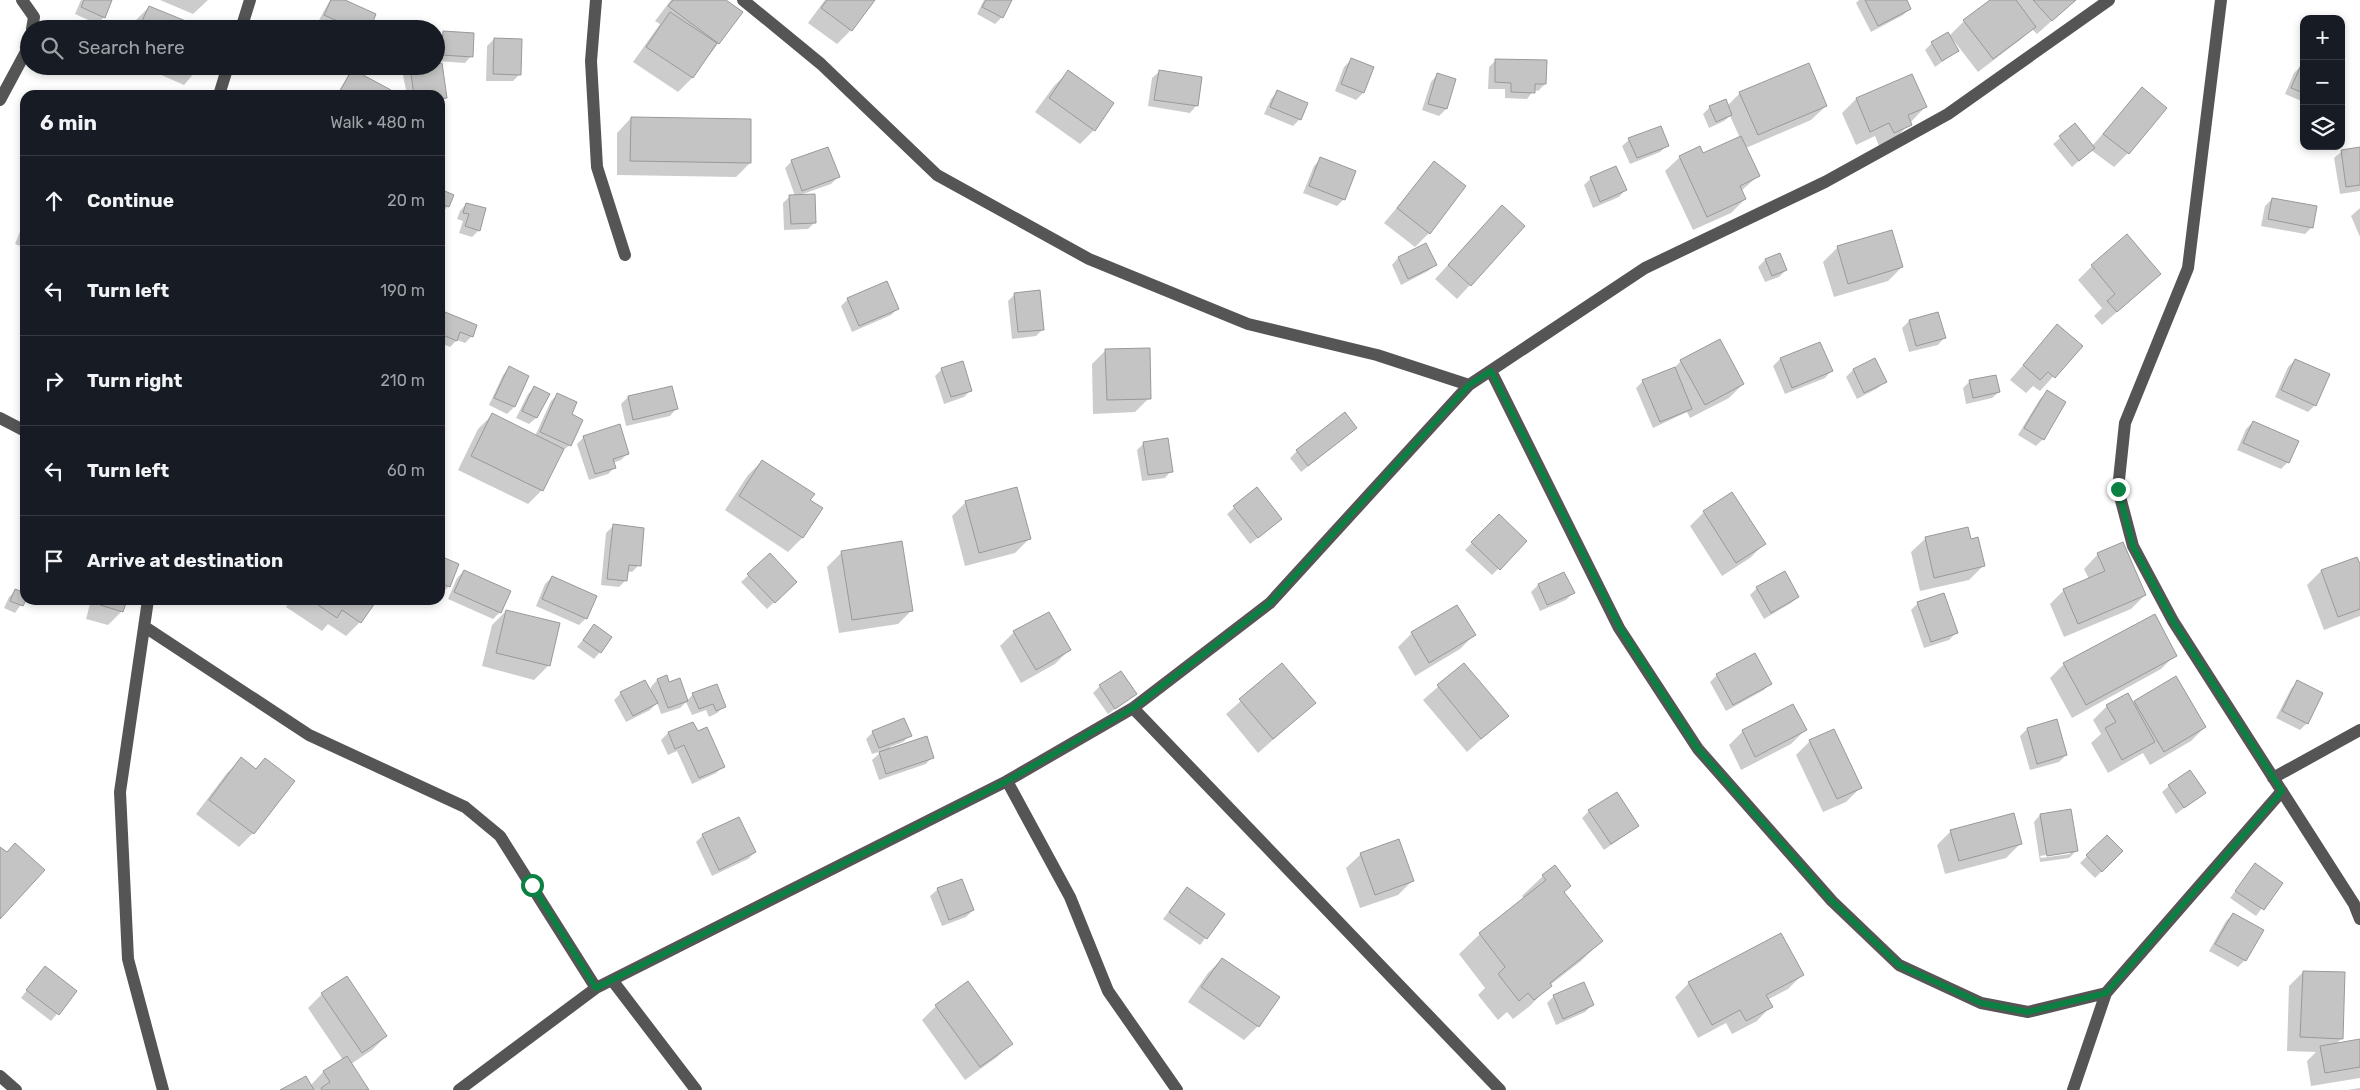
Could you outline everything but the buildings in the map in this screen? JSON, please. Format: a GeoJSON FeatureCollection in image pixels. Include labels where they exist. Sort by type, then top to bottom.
{"type":"FeatureCollection","features":[{"type":"Feature","properties":{"kind":"street"},"geometry":{"type":"LineString","coordinates":[[22,0],[34,17],[34,20]]}},
{"type":"Feature","properties":{"kind":"street"},"geometry":{"type":"LineString","coordinates":[[243,20],[250,0]]}},
{"type":"Feature","properties":{"kind":"street"},"geometry":{"type":"LineString","coordinates":[[596,0],[591,61],[597,167],[625,255]]}},
{"type":"Feature","properties":{"kind":"street"},"geometry":{"type":"LineString","coordinates":[[743,0],[821,64],[937,175],[1089,260],[1248,324],[1377,356],[1469,385]]}},
{"type":"Feature","properties":{"kind":"street"},"geometry":{"type":"LineString","coordinates":[[459,1090],[596,988],[1007,781],[1133,708],[1270,603],[1469,385],[1645,268],[1824,182],[1948,114],[2109,0]]}},
{"type":"Feature","properties":{"kind":"street"},"geometry":{"type":"LineString","coordinates":[[2221,0],[2188,268],[2125,423],[2118,489],[2133,546],[2173,621],[2354,904],[2360,920]]}},
{"type":"Feature","properties":{"kind":"street"},"geometry":{"type":"LineString","coordinates":[[0,100],[20,63]]}},
{"type":"Feature","properties":{"kind":"street"},"geometry":{"type":"LineString","coordinates":[[221,90],[225,75]]}},
{"type":"Feature","properties":{"kind":"street"},"geometry":{"type":"LineString","coordinates":[[1491,371],[1620,628],[1698,749],[1832,901],[1899,965],[1981,1003],[2028,1012],[2106,993]]}},
{"type":"Feature","properties":{"kind":"street"},"geometry":{"type":"LineString","coordinates":[[0,418],[20,428]]}},
{"type":"Feature","properties":{"kind":"street"},"geometry":{"type":"LineString","coordinates":[[147,605],[121,802],[128,959],[163,1090]]}},
{"type":"Feature","properties":{"kind":"street"},"geometry":{"type":"LineString","coordinates":[[145,627],[309,735],[465,807],[500,836],[596,988]]}},
{"type":"Feature","properties":{"kind":"street"},"geometry":{"type":"LineString","coordinates":[[1133,708],[1500,1090]]}},
{"type":"Feature","properties":{"kind":"street"},"geometry":{"type":"LineString","coordinates":[[2273,778],[2360,730]]}},
{"type":"Feature","properties":{"kind":"street"},"geometry":{"type":"LineString","coordinates":[[1007,781],[1070,897],[1108,991],[1177,1090]]}},
{"type":"Feature","properties":{"kind":"street"},"geometry":{"type":"LineString","coordinates":[[2073,1090],[2106,993],[2282,791]]}},
{"type":"Feature","properties":{"kind":"street"},"geometry":{"type":"LineString","coordinates":[[612,980],[696,1090]]}},
{"type":"Feature","properties":{"kind":"street"},"geometry":{"type":"LineString","coordinates":[[0,1076],[16,1090]]}},
{"type":"Feature","properties":{"kind":"route"},"geometry":{"type":"LineString","coordinates":[[532,885],[596,988],[1007,781],[1133,708],[1270,603],[1469,385],[1491,371],[1620,628],[1698,749],[1832,901],[1899,965],[1981,1003],[2028,1012],[2106,993],[2282,791],[2173,621],[2133,546],[2118,489]]}}]}
